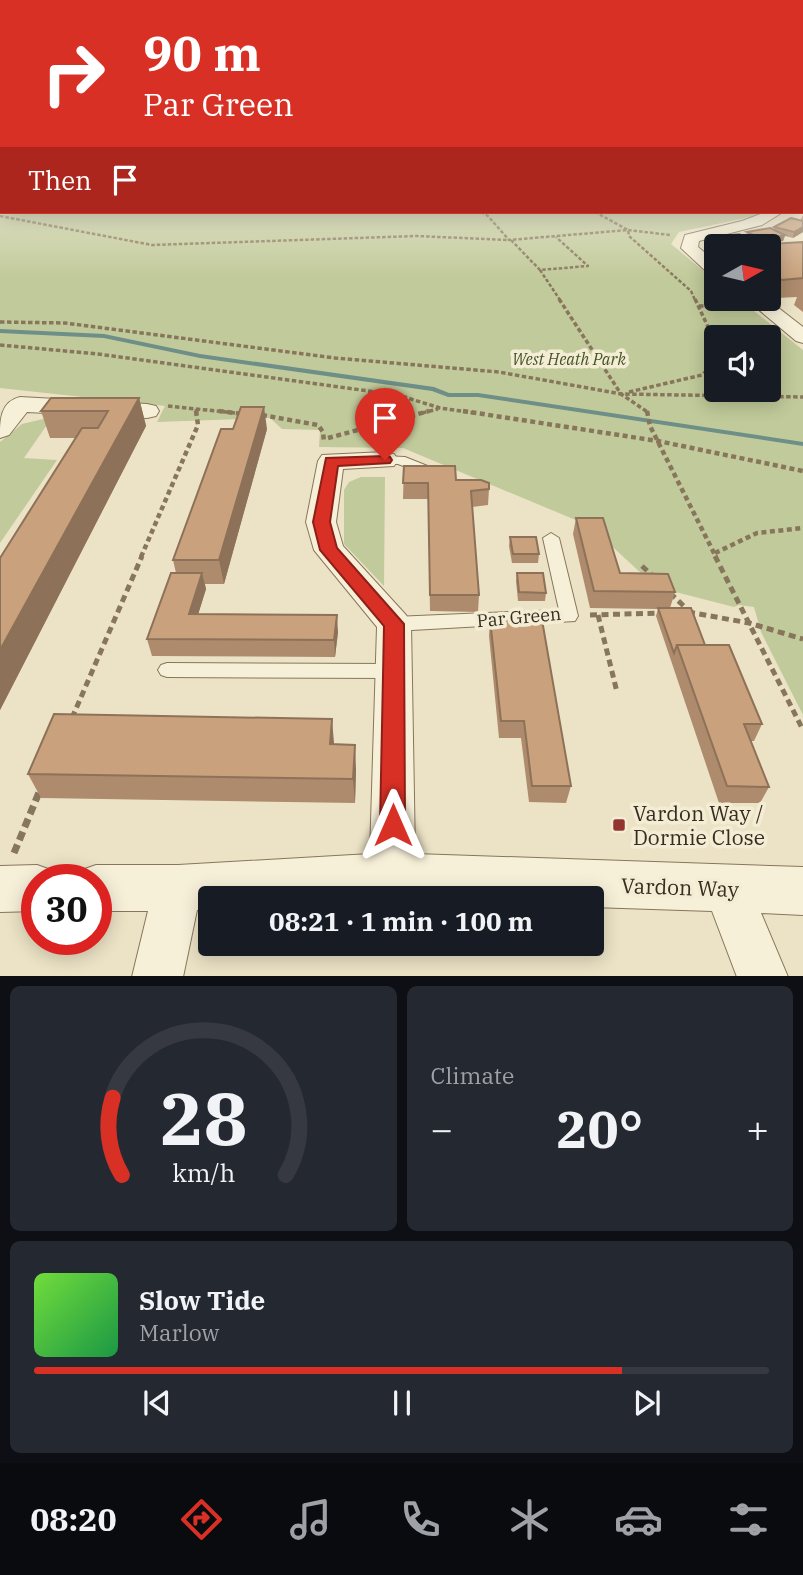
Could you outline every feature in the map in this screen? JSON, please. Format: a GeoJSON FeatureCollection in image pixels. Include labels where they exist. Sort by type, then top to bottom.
{"type":"FeatureCollection","features":[{"type":"Feature","properties":{"kind":"street"},"geometry":{"type":"LineString","coordinates":[[704,261],[689,248],[691,238],[765,220],[773,214]]}},
{"type":"Feature","properties":{"kind":"street"},"geometry":{"type":"LineString","coordinates":[[771,312],[803,337]]}},
{"type":"Feature","properties":{"kind":"street"},"geometry":{"type":"LineString","coordinates":[[0,430],[20,404],[147,411]]}},
{"type":"Feature","properties":{"kind":"street"},"geometry":{"type":"LineString","coordinates":[[385,460],[327,450],[321,522],[329,550],[394,624],[392,876]]}},
{"type":"Feature","properties":{"kind":"street","name":"Vardon Way"},"geometry":{"type":"LineString","coordinates":[[112,888],[178,888],[392,876],[803,891]]}},
{"type":"Feature","properties":{"kind":"street"},"geometry":{"type":"LineString","coordinates":[[158,976],[178,888]]}},
{"type":"Feature","properties":{"kind":"street"},"geometry":{"type":"LineString","coordinates":[[727,889],[763,976]]}},
{"type":"Feature","properties":{"kind":"lane"},"geometry":{"type":"LineString","coordinates":[[385,460],[400,460],[442,477]]}},
{"type":"Feature","properties":{"kind":"lane","name":"Par Green"},"geometry":{"type":"LineString","coordinates":[[394,624],[569,616],[551,538]]}},
{"type":"Feature","properties":{"kind":"lane"},"geometry":{"type":"LineString","coordinates":[[167,670],[394,671]]}},
{"type":"Feature","properties":{"kind":"path"},"geometry":{"type":"LineString","coordinates":[[484,214],[540,271],[621,394],[649,413],[650,426],[803,730]]}},
{"type":"Feature","properties":{"kind":"path"},"geometry":{"type":"LineString","coordinates":[[599,214],[628,230]]}},
{"type":"Feature","properties":{"kind":"path"},"geometry":{"type":"LineString","coordinates":[[0,216],[152,245],[416,236],[510,240],[628,230],[691,238]]}},
{"type":"Feature","properties":{"kind":"path"},"geometry":{"type":"LineString","coordinates":[[628,230],[629,236],[691,290],[708,325]]}},
{"type":"Feature","properties":{"kind":"path"},"geometry":{"type":"LineString","coordinates":[[540,271],[588,266],[555,236]]}},
{"type":"Feature","properties":{"kind":"path"},"geometry":{"type":"LineString","coordinates":[[699,306],[704,306]]}},
{"type":"Feature","properties":{"kind":"path"},"geometry":{"type":"LineString","coordinates":[[0,322],[65,323],[335,358],[499,372],[621,394],[803,397]]}},
{"type":"Feature","properties":{"kind":"path"},"geometry":{"type":"LineString","coordinates":[[0,345],[98,354],[398,394],[440,408],[658,441],[803,471]]}},
{"type":"Feature","properties":{"kind":"path"},"geometry":{"type":"LineString","coordinates":[[621,394],[704,373]]}},
{"type":"Feature","properties":{"kind":"path"},"geometry":{"type":"LineString","coordinates":[[147,411],[165,406],[306,421],[318,425],[323,432],[327,450],[440,408]]}},
{"type":"Feature","properties":{"kind":"path"},"geometry":{"type":"LineString","coordinates":[[69,723],[198,425],[196,409]]}},
{"type":"Feature","properties":{"kind":"path"},"geometry":{"type":"LineString","coordinates":[[715,553],[757,533],[803,528]]}},
{"type":"Feature","properties":{"kind":"path"},"geometry":{"type":"LineString","coordinates":[[642,566],[690,612]]}},
{"type":"Feature","properties":{"kind":"path"},"geometry":{"type":"LineString","coordinates":[[677,612],[749,623],[803,639]]}},
{"type":"Feature","properties":{"kind":"path"},"geometry":{"type":"LineString","coordinates":[[569,616],[664,613]]}},
{"type":"Feature","properties":{"kind":"path"},"geometry":{"type":"LineString","coordinates":[[598,615],[617,692]]}},
{"type":"Feature","properties":{"kind":"path"},"geometry":{"type":"LineString","coordinates":[[16,879],[43,785]]}},
{"type":"Feature","properties":{"kind":"green space","name":"West Heath Park"},"geometry":{"type":"Polygon","coordinates":[[[0,214],[758,214],[679,232],[671,244],[704,271],[704,312],[755,312],[772,325],[704,325],[704,402],[781,402],[781,332],[803,350],[803,715],[761,632],[754,607],[734,607],[656,587],[590,526],[403,448],[319,447],[320,430],[282,429],[270,418],[157,422],[165,406],[0,388],[0,214]]]}},
{"type":"Feature","properties":{"kind":"green space"},"geometry":{"type":"Polygon","coordinates":[[[51,419],[24,458],[57,460],[0,543],[0,442],[22,424],[51,419]]]}},
{"type":"Feature","properties":{"kind":"green space"},"geometry":{"type":"Polygon","coordinates":[[[361,477],[385,477],[384,586],[344,544],[344,490],[349,482],[361,477]]]}},
{"type":"Feature","properties":{"kind":"building"},"geometry":{"type":"Polygon","coordinates":[[[791,218],[803,221],[803,227],[794,232],[774,227],[791,218]]]}},
{"type":"Feature","properties":{"kind":"building"},"geometry":{"type":"Polygon","coordinates":[[[770,228],[785,235],[751,234],[747,232],[770,228]]]}},
{"type":"Feature","properties":{"kind":"building"},"geometry":{"type":"Polygon","coordinates":[[[803,242],[803,278],[781,279],[781,243],[803,242]]]}},
{"type":"Feature","properties":{"kind":"building"},"geometry":{"type":"Polygon","coordinates":[[[51,398],[139,398],[0,650],[0,558],[82,428],[98,428],[108,411],[41,411],[51,398]]]}},
{"type":"Feature","properties":{"kind":"building"},"geometry":{"type":"Polygon","coordinates":[[[241,407],[264,407],[219,560],[173,560],[221,429],[233,429],[241,407]]]}},
{"type":"Feature","properties":{"kind":"building"},"geometry":{"type":"Polygon","coordinates":[[[404,466],[455,466],[456,480],[481,480],[489,483],[489,489],[471,491],[479,595],[430,595],[428,483],[403,483],[404,466]]]}},
{"type":"Feature","properties":{"kind":"building"},"geometry":{"type":"Polygon","coordinates":[[[576,518],[603,518],[620,573],[668,574],[675,592],[594,591],[576,518]]]}},
{"type":"Feature","properties":{"kind":"building"},"geometry":{"type":"Polygon","coordinates":[[[510,537],[536,537],[539,554],[513,554],[510,537]]]}},
{"type":"Feature","properties":{"kind":"building"},"geometry":{"type":"Polygon","coordinates":[[[171,573],[202,573],[189,614],[337,615],[334,640],[147,639],[171,573]]]}},
{"type":"Feature","properties":{"kind":"building"},"geometry":{"type":"Polygon","coordinates":[[[517,573],[543,573],[546,593],[519,592],[517,573]]]}},
{"type":"Feature","properties":{"kind":"building"},"geometry":{"type":"Polygon","coordinates":[[[658,608],[691,608],[705,645],[677,645],[674,653],[658,608]]]}},
{"type":"Feature","properties":{"kind":"building"},"geometry":{"type":"Polygon","coordinates":[[[490,619],[542,620],[571,786],[532,786],[524,721],[501,721],[490,619]]]}},
{"type":"Feature","properties":{"kind":"building"},"geometry":{"type":"Polygon","coordinates":[[[677,645],[729,645],[762,724],[744,724],[769,787],[727,786],[677,645]]]}},
{"type":"Feature","properties":{"kind":"building"},"geometry":{"type":"Polygon","coordinates":[[[54,714],[332,719],[330,744],[355,745],[353,779],[28,774],[54,714]]]}},
{"type":"Feature","properties":{"kind":"waterway"},"geometry":{"type":"LineString","coordinates":[[0,331],[104,336],[200,356],[434,389],[448,395],[478,395],[803,444]]}},
{"type":"Feature","properties":{"kind":"place","name":"Vardon Way / Dormie Close"},"geometry":{"type":"Point","coordinates":[619,825]}},
{"type":"Feature","properties":{"kind":"route"},"geometry":{"type":"LineString","coordinates":[[385,460],[331,461],[321,522],[329,550],[394,624],[393,825]]}}]}
